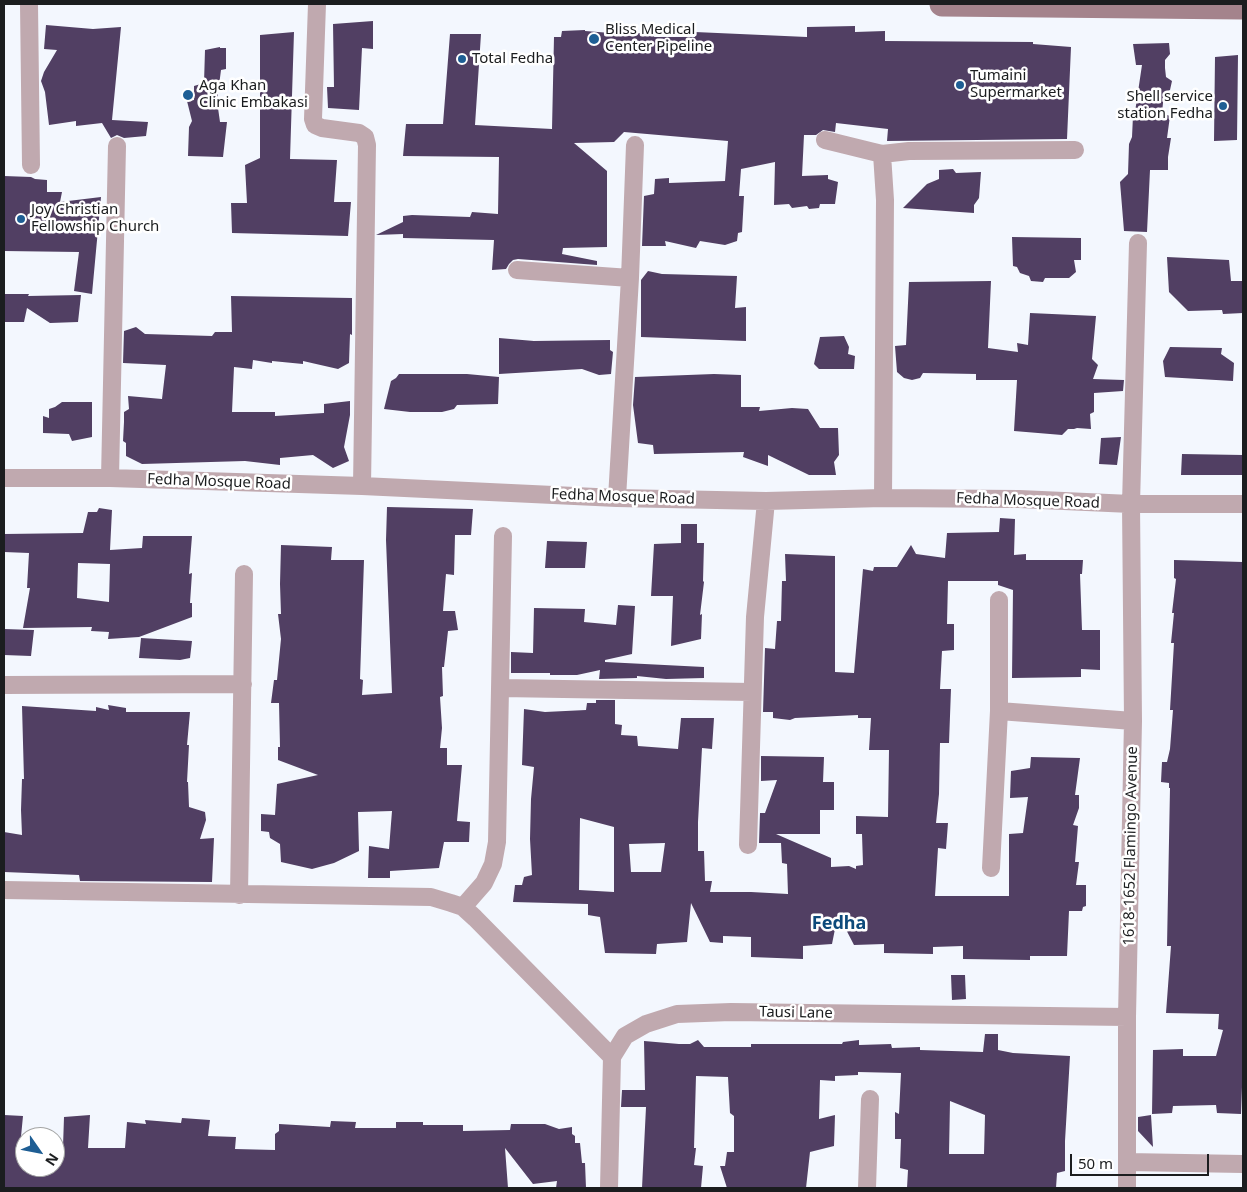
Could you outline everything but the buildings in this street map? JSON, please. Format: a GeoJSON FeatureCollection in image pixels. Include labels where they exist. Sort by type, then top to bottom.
{"type":"FeatureCollection","features":[{"type":"Feature","properties":{"kind":"main road"},"geometry":{"type":"LineString","coordinates":[[942,4],[1243,7]]}},
{"type":"Feature","properties":{"kind":"street"},"geometry":{"type":"LineString","coordinates":[[29,4],[32,165]]}},
{"type":"Feature","properties":{"kind":"street"},"geometry":{"type":"LineString","coordinates":[[317,4],[313,119],[315,125],[322,128],[359,133],[365,137],[367,145],[362,486]]}},
{"type":"Feature","properties":{"kind":"street"},"geometry":{"type":"LineString","coordinates":[[825,140],[882,154],[1075,150]]}},
{"type":"Feature","properties":{"kind":"street"},"geometry":{"type":"LineString","coordinates":[[617,498],[630,278],[635,145]]}},
{"type":"Feature","properties":{"kind":"street"},"geometry":{"type":"LineString","coordinates":[[110,478],[117,146]]}},
{"type":"Feature","properties":{"kind":"street"},"geometry":{"type":"LineString","coordinates":[[882,154],[885,200],[883,498]]}},
{"type":"Feature","properties":{"kind":"street","name":"1618-1652 Flamingo Avenue"},"geometry":{"type":"LineString","coordinates":[[1127,1188],[1127,1017],[1134,721],[1132,504],[1138,243]]}},
{"type":"Feature","properties":{"kind":"street"},"geometry":{"type":"LineString","coordinates":[[517,270],[630,278]]}},
{"type":"Feature","properties":{"kind":"street","name":"Fedha Mosque Road"},"geometry":{"type":"LineString","coordinates":[[4,478],[110,478],[362,486],[617,498],[766,501],[883,498],[1019,499],[1132,504],[1243,504]]}},
{"type":"Feature","properties":{"kind":"street"},"geometry":{"type":"LineString","coordinates":[[748,845],[752,692],[766,501]]}},
{"type":"Feature","properties":{"kind":"street"},"geometry":{"type":"LineString","coordinates":[[463,908],[484,883],[493,864],[497,842],[503,536]]}},
{"type":"Feature","properties":{"kind":"street"},"geometry":{"type":"LineString","coordinates":[[239,895],[244,574]]}},
{"type":"Feature","properties":{"kind":"street"},"geometry":{"type":"LineString","coordinates":[[991,868],[999,711],[999,600]]}},
{"type":"Feature","properties":{"kind":"street"},"geometry":{"type":"LineString","coordinates":[[4,685],[243,684]]}},
{"type":"Feature","properties":{"kind":"street"},"geometry":{"type":"LineString","coordinates":[[501,688],[752,692]]}},
{"type":"Feature","properties":{"kind":"street"},"geometry":{"type":"LineString","coordinates":[[999,711],[1134,721]]}},
{"type":"Feature","properties":{"kind":"street"},"geometry":{"type":"LineString","coordinates":[[4,890],[431,897],[463,908],[612,1057],[609,1188]]}},
{"type":"Feature","properties":{"kind":"street","name":"Tausi Lane"},"geometry":{"type":"LineString","coordinates":[[612,1057],[625,1036],[646,1024],[677,1014],[731,1012],[1127,1017]]}},
{"type":"Feature","properties":{"kind":"street"},"geometry":{"type":"LineString","coordinates":[[867,1188],[870,1099]]}},
{"type":"Feature","properties":{"kind":"street"},"geometry":{"type":"LineString","coordinates":[[1127,1162],[1243,1164]]}},
{"type":"Feature","properties":{"kind":"place","name":"Bliss Medical Center Pipeline"},"geometry":{"type":"Point","coordinates":[594,39]}},
{"type":"Feature","properties":{"kind":"place","name":"Total Fedha"},"geometry":{"type":"Point","coordinates":[462,59]}},
{"type":"Feature","properties":{"kind":"place","name":"Tumaini Supermarket"},"geometry":{"type":"Point","coordinates":[960,85]}},
{"type":"Feature","properties":{"kind":"place","name":"Aga Khan Clinic Embakasi"},"geometry":{"type":"Point","coordinates":[188,95]}},
{"type":"Feature","properties":{"kind":"place","name":"Shell service station Fedha"},"geometry":{"type":"Point","coordinates":[1223,106]}},
{"type":"Feature","properties":{"kind":"place","name":"Joy Christian Fellowship Church"},"geometry":{"type":"Point","coordinates":[21,219]}},
{"type":"Feature","properties":{"kind":"district","name":"Fedha"},"geometry":{"type":"Point","coordinates":[839,924]}}]}
